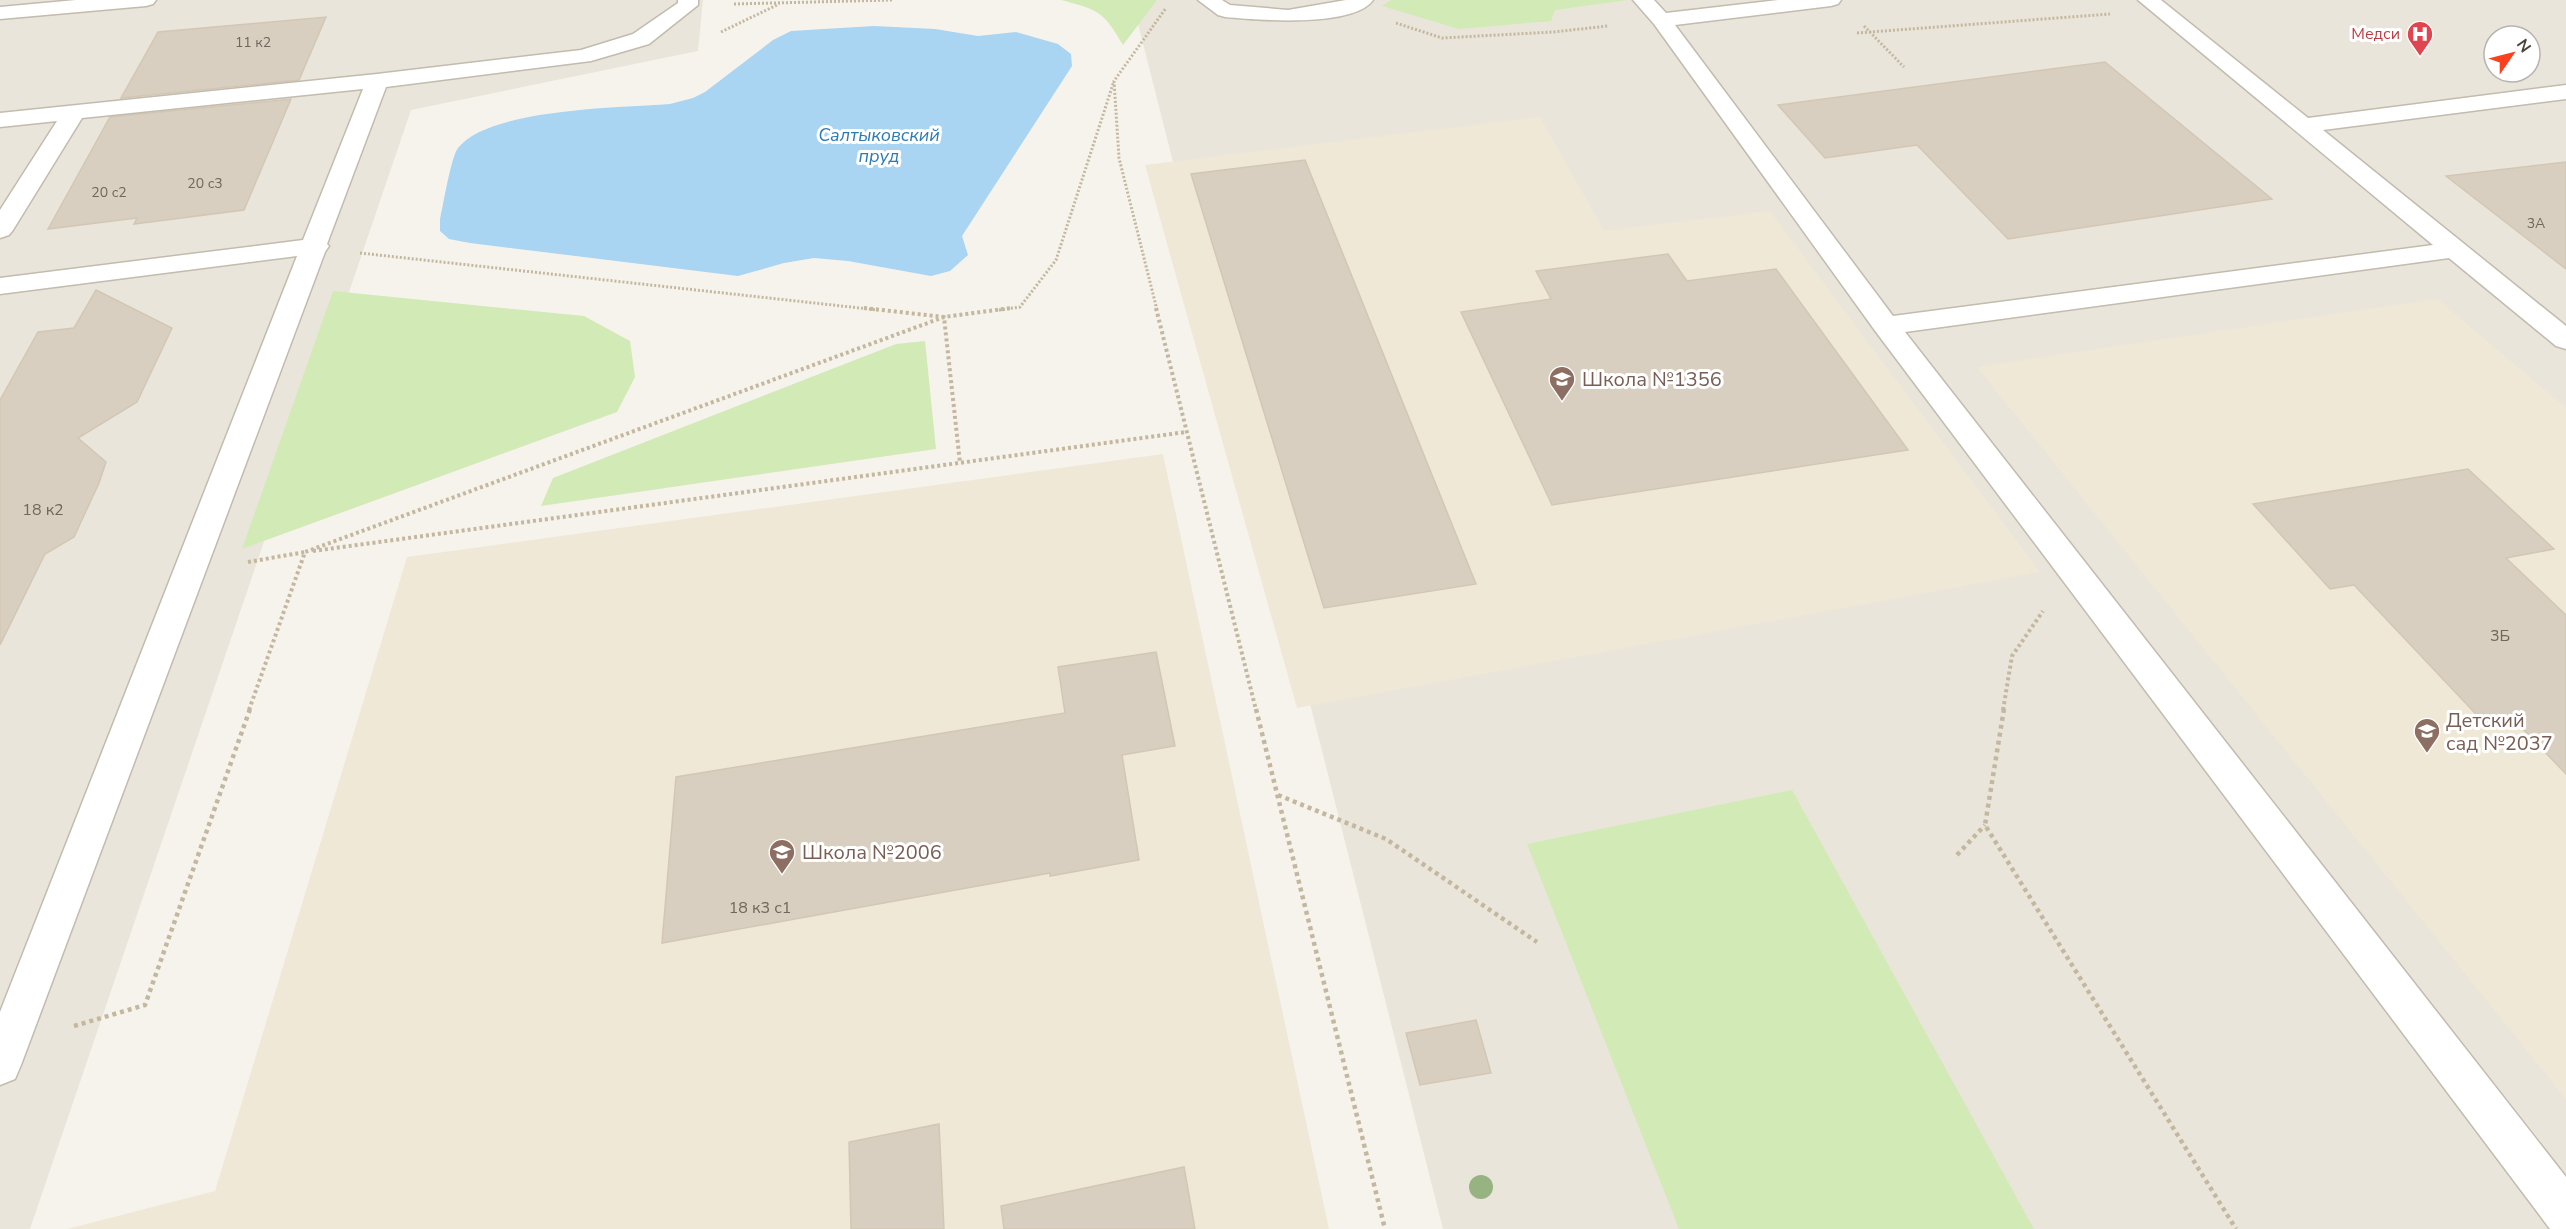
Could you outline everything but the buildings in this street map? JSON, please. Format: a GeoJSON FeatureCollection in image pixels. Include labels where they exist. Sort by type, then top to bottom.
{"type":"FeatureCollection","features":[{"type":"Feature","properties":{"kind":"lane"},"geometry":{"type":"LineString","coordinates":[[0,13],[147,0]]}},
{"type":"Feature","properties":{"kind":"lane"},"geometry":{"type":"LineString","coordinates":[[0,120],[377,81],[583,56],[641,39],[688,5],[688,0]]}},
{"type":"Feature","properties":{"kind":"lane"},"geometry":{"type":"LineString","coordinates":[[1208,0],[1225,12],[1288,16],[1355,4]]}},
{"type":"Feature","properties":{"kind":"lane"},"geometry":{"type":"LineString","coordinates":[[1652,10],[1831,0]]}},
{"type":"Feature","properties":{"kind":"lane"},"geometry":{"type":"LineString","coordinates":[[2148,0],[2566,340]]}},
{"type":"Feature","properties":{"kind":"lane"},"geometry":{"type":"LineString","coordinates":[[1652,10],[1886,326],[2566,1213]]}},
{"type":"Feature","properties":{"kind":"lane"},"geometry":{"type":"LineString","coordinates":[[2,1052],[313,252],[377,81]]}},
{"type":"Feature","properties":{"kind":"lane"},"geometry":{"type":"LineString","coordinates":[[2301,126],[2566,92]]}},
{"type":"Feature","properties":{"kind":"lane"},"geometry":{"type":"LineString","coordinates":[[0,230],[74,112]]}},
{"type":"Feature","properties":{"kind":"lane"},"geometry":{"type":"LineString","coordinates":[[1886,326],[2453,250]]}},
{"type":"Feature","properties":{"kind":"lane"},"geometry":{"type":"LineString","coordinates":[[0,286],[313,252]]}},
{"type":"Feature","properties":{"kind":"path"},"geometry":{"type":"LineString","coordinates":[[779,0],[779,4],[892,0]]}},
{"type":"Feature","properties":{"kind":"path"},"geometry":{"type":"LineString","coordinates":[[305,552],[944,317],[1020,307],[1056,260],[1114,81],[1171,0]]}},
{"type":"Feature","properties":{"kind":"path"},"geometry":{"type":"LineString","coordinates":[[1355,4],[1442,38],[1553,32],[1652,10]]}},
{"type":"Feature","properties":{"kind":"path"},"geometry":{"type":"LineString","coordinates":[[1847,34],[2098,14],[2168,16]]}},
{"type":"Feature","properties":{"kind":"path"},"geometry":{"type":"LineString","coordinates":[[1862,24],[1904,67]]}},
{"type":"Feature","properties":{"kind":"path"},"geometry":{"type":"LineString","coordinates":[[1114,81],[1119,158],[1385,1229]]}},
{"type":"Feature","properties":{"kind":"path"},"geometry":{"type":"LineString","coordinates":[[313,252],[360,253],[944,317]]}},
{"type":"Feature","properties":{"kind":"path"},"geometry":{"type":"LineString","coordinates":[[944,317],[960,463]]}},
{"type":"Feature","properties":{"kind":"path"},"geometry":{"type":"LineString","coordinates":[[188,573],[305,552],[1186,432]]}},
{"type":"Feature","properties":{"kind":"path"},"geometry":{"type":"LineString","coordinates":[[2,1052],[145,1005],[305,552]]}},
{"type":"Feature","properties":{"kind":"path"},"geometry":{"type":"LineString","coordinates":[[1957,855],[1985,825],[2012,656],[2041,615]]}},
{"type":"Feature","properties":{"kind":"path"},"geometry":{"type":"LineString","coordinates":[[1277,795],[1386,839],[1537,942]]}},
{"type":"Feature","properties":{"kind":"path"},"geometry":{"type":"LineString","coordinates":[[1985,825],[2236,1229]]}},
{"type":"Feature","properties":{"kind":"shaded area"},"geometry":{"type":"Polygon","coordinates":[[[0,0],[703,0],[698,51],[411,110],[30,1229],[0,1229],[0,0]]]}},
{"type":"Feature","properties":{"kind":"shaded area"},"geometry":{"type":"Polygon","coordinates":[[[1132,0],[2566,0],[2566,1229],[1443,1229],[1132,0]]]}},
{"type":"Feature","properties":{"kind":"shaded area","name":"Школа №1356"},"geometry":{"type":"Polygon","coordinates":[[[1540,117],[1604,231],[1770,211],[2040,572],[1297,708],[1145,165],[1540,117]]]}},
{"type":"Feature","properties":{"kind":"shaded area","name":"Детский сад №2037"},"geometry":{"type":"Polygon","coordinates":[[[2437,299],[2566,408],[2566,1099],[1977,367],[2437,299]]]}},
{"type":"Feature","properties":{"kind":"shaded area","name":"Школа №2006"},"geometry":{"type":"Polygon","coordinates":[[[1163,454],[1329,1229],[67,1229],[215,1191],[407,557],[1163,454]]]}},
{"type":"Feature","properties":{"kind":"green space"},"geometry":{"type":"Polygon","coordinates":[[[1061,0],[1157,0],[1123,45],[1105,18],[1084,6],[1061,0]]]}},
{"type":"Feature","properties":{"kind":"green space"},"geometry":{"type":"Polygon","coordinates":[[[1391,0],[1628,0],[1555,10],[1551,21],[1459,29],[1382,6],[1391,0]]]}},
{"type":"Feature","properties":{"kind":"green space"},"geometry":{"type":"Polygon","coordinates":[[[333,291],[584,316],[630,341],[635,377],[617,412],[242,549],[333,291]]]}},
{"type":"Feature","properties":{"kind":"green space"},"geometry":{"type":"Polygon","coordinates":[[[925,341],[936,449],[541,506],[553,478],[896,344],[925,341]]]}},
{"type":"Feature","properties":{"kind":"green space"},"geometry":{"type":"Polygon","coordinates":[[[1792,790],[2034,1229],[1679,1229],[1527,844],[1792,790]]]}},
{"type":"Feature","properties":{"kind":"water","name":"Салтыковский пруд"},"geometry":{"type":"Polygon","coordinates":[[[874,26],[935,29],[978,36],[1016,32],[1058,44],[1071,54],[1072,66],[962,236],[968,255],[950,271],[931,276],[848,261],[814,258],[784,263],[738,276],[470,243],[449,239],[440,231],[440,219],[455,153],[474,135],[497,125],[526,118],[590,109],[670,104],[693,98],[705,92],[773,40],[791,31],[874,26]]]}},
{"type":"Feature","properties":{"kind":"place","name":"Медси"},"geometry":{"type":"Point","coordinates":[2420,57]}},
{"type":"Feature","properties":{"kind":"place","name":"Школа №1356"},"geometry":{"type":"Point","coordinates":[1562,402]}},
{"type":"Feature","properties":{"kind":"place","name":"Детский сад №2037"},"geometry":{"type":"Point","coordinates":[2427,754]}},
{"type":"Feature","properties":{"kind":"place","name":"Школа №2006"},"geometry":{"type":"Point","coordinates":[782,875]}}]}
